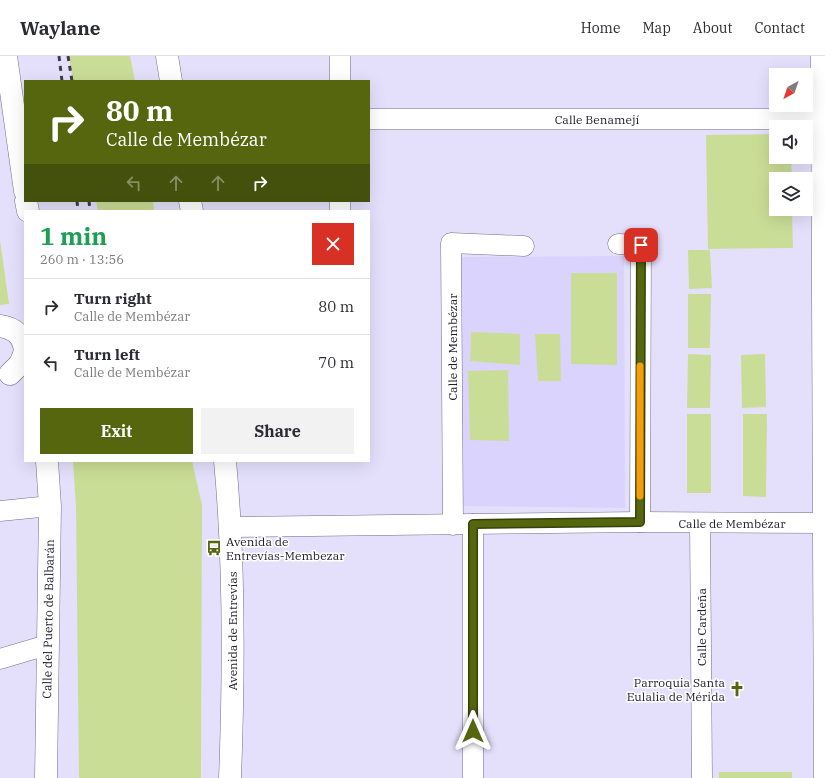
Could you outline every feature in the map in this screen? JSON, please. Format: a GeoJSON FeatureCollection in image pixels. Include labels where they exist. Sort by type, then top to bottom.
{"type":"FeatureCollection","features":[{"type":"Feature","properties":{"kind":"street"},"geometry":{"type":"LineString","coordinates":[[6,56],[24,184]]}},
{"type":"Feature","properties":{"kind":"street"},"geometry":{"type":"LineString","coordinates":[[167,56],[171,80]]}},
{"type":"Feature","properties":{"kind":"street"},"geometry":{"type":"LineString","coordinates":[[340,56],[340,80]]}},
{"type":"Feature","properties":{"kind":"street"},"geometry":{"type":"LineString","coordinates":[[821,56],[823,119],[824,778]]}},
{"type":"Feature","properties":{"kind":"street","name":"Calle Benamejí"},"geometry":{"type":"LineString","coordinates":[[370,119],[823,119]]}},
{"type":"Feature","properties":{"kind":"street","name":"Calle de Membézar"},"geometry":{"type":"LineString","coordinates":[[453,525],[451,243],[524,246]]}},
{"type":"Feature","properties":{"kind":"street"},"geometry":{"type":"LineString","coordinates":[[618,244],[641,245],[640,522]]}},
{"type":"Feature","properties":{"kind":"street"},"geometry":{"type":"LineString","coordinates":[[0,326],[24,323]]}},
{"type":"Feature","properties":{"kind":"street"},"geometry":{"type":"LineString","coordinates":[[0,326],[7,327],[18,333],[22,339],[24,348]]}},
{"type":"Feature","properties":{"kind":"street"},"geometry":{"type":"LineString","coordinates":[[12,374],[20,364],[24,354]]}},
{"type":"Feature","properties":{"kind":"street","name":"Calle del Puerto de Balbarán"},"geometry":{"type":"LineString","coordinates":[[46,778],[50,506],[47,462]]}},
{"type":"Feature","properties":{"kind":"street","name":"Avenida de Entrevías"},"geometry":{"type":"LineString","coordinates":[[225,462],[230,527],[232,716],[230,778]]}},
{"type":"Feature","properties":{"kind":"street"},"geometry":{"type":"LineString","coordinates":[[0,511],[50,506]]}},
{"type":"Feature","properties":{"kind":"street","name":"Calle de Membézar"},"geometry":{"type":"LineString","coordinates":[[230,527],[640,522],[824,523]]}},
{"type":"Feature","properties":{"kind":"street","name":"Calle Cardeña"},"geometry":{"type":"LineString","coordinates":[[700,523],[702,778]]}},
{"type":"Feature","properties":{"kind":"street"},"geometry":{"type":"LineString","coordinates":[[473,524],[473,778]]}},
{"type":"Feature","properties":{"kind":"street"},"geometry":{"type":"LineString","coordinates":[[0,658],[47,645]]}},
{"type":"Feature","properties":{"kind":"shaded area"},"geometry":{"type":"Polygon","coordinates":[[[624,256],[625,508],[462,506],[461,257],[624,256]]]}},
{"type":"Feature","properties":{"kind":"green space"},"geometry":{"type":"Polygon","coordinates":[[[69,56],[130,56],[135,80],[73,80],[69,56]]]}},
{"type":"Feature","properties":{"kind":"green space"},"geometry":{"type":"Polygon","coordinates":[[[769,134],[769,164],[791,164],[792,172],[769,172],[769,216],[792,216],[793,248],[708,249],[706,135],[769,134]]]}},
{"type":"Feature","properties":{"kind":"green space"},"geometry":{"type":"Polygon","coordinates":[[[96,202],[153,202],[154,210],[98,210],[96,202]]]}},
{"type":"Feature","properties":{"kind":"green space"},"geometry":{"type":"Polygon","coordinates":[[[0,240],[9,304],[0,305],[0,240]]]}},
{"type":"Feature","properties":{"kind":"green space"},"geometry":{"type":"Polygon","coordinates":[[[688,250],[710,250],[712,288],[689,289],[688,250]]]}},
{"type":"Feature","properties":{"kind":"green space"},"geometry":{"type":"Polygon","coordinates":[[[571,273],[617,273],[617,365],[571,364],[571,273]]]}},
{"type":"Feature","properties":{"kind":"green space"},"geometry":{"type":"Polygon","coordinates":[[[688,294],[711,294],[710,348],[688,348],[688,294]]]}},
{"type":"Feature","properties":{"kind":"green space"},"geometry":{"type":"Polygon","coordinates":[[[471,332],[520,334],[520,365],[470,361],[471,332]]]}},
{"type":"Feature","properties":{"kind":"green space"},"geometry":{"type":"Polygon","coordinates":[[[535,334],[560,334],[561,381],[538,381],[535,334]]]}},
{"type":"Feature","properties":{"kind":"green space"},"geometry":{"type":"Polygon","coordinates":[[[688,354],[711,355],[710,408],[687,408],[688,354]]]}},
{"type":"Feature","properties":{"kind":"green space"},"geometry":{"type":"Polygon","coordinates":[[[765,354],[766,407],[742,408],[741,355],[765,354]]]}},
{"type":"Feature","properties":{"kind":"green space"},"geometry":{"type":"Polygon","coordinates":[[[508,370],[509,441],[470,440],[468,371],[508,370]]]}},
{"type":"Feature","properties":{"kind":"green space"},"geometry":{"type":"Polygon","coordinates":[[[687,414],[711,414],[711,493],[687,493],[687,414]]]}},
{"type":"Feature","properties":{"kind":"green space"},"geometry":{"type":"Polygon","coordinates":[[[743,414],[767,414],[766,497],[743,496],[743,414]]]}},
{"type":"Feature","properties":{"kind":"green space"},"geometry":{"type":"Polygon","coordinates":[[[73,462],[192,462],[202,505],[201,778],[79,778],[76,507],[73,462]]]}},
{"type":"Feature","properties":{"kind":"green space"},"geometry":{"type":"Polygon","coordinates":[[[719,772],[792,772],[792,778],[719,778],[719,772]]]}},
{"type":"Feature","properties":{"kind":"railway"},"geometry":{"type":"LineString","coordinates":[[59,56],[62,80]]}},
{"type":"Feature","properties":{"kind":"railway"},"geometry":{"type":"LineString","coordinates":[[68,56],[72,80]]}},
{"type":"Feature","properties":{"kind":"railway"},"geometry":{"type":"LineString","coordinates":[[77,202],[78,210]]}},
{"type":"Feature","properties":{"kind":"railway"},"geometry":{"type":"LineString","coordinates":[[89,202],[90,210]]}},
{"type":"Feature","properties":{"kind":"slow traffic"},"geometry":{"type":"LineString","coordinates":[[640,366],[640,496]]}},
{"type":"Feature","properties":{"kind":"place","name":"Avenida de Entrevías-Membezar"},"geometry":{"type":"Point","coordinates":[214,548]}},
{"type":"Feature","properties":{"kind":"place","name":"Parroquia Santa Eulalia de Mérida"},"geometry":{"type":"Point","coordinates":[737,689]}},
{"type":"Feature","properties":{"kind":"route"},"geometry":{"type":"LineString","coordinates":[[473,731],[473,524],[640,522],[641,245]]}}]}
